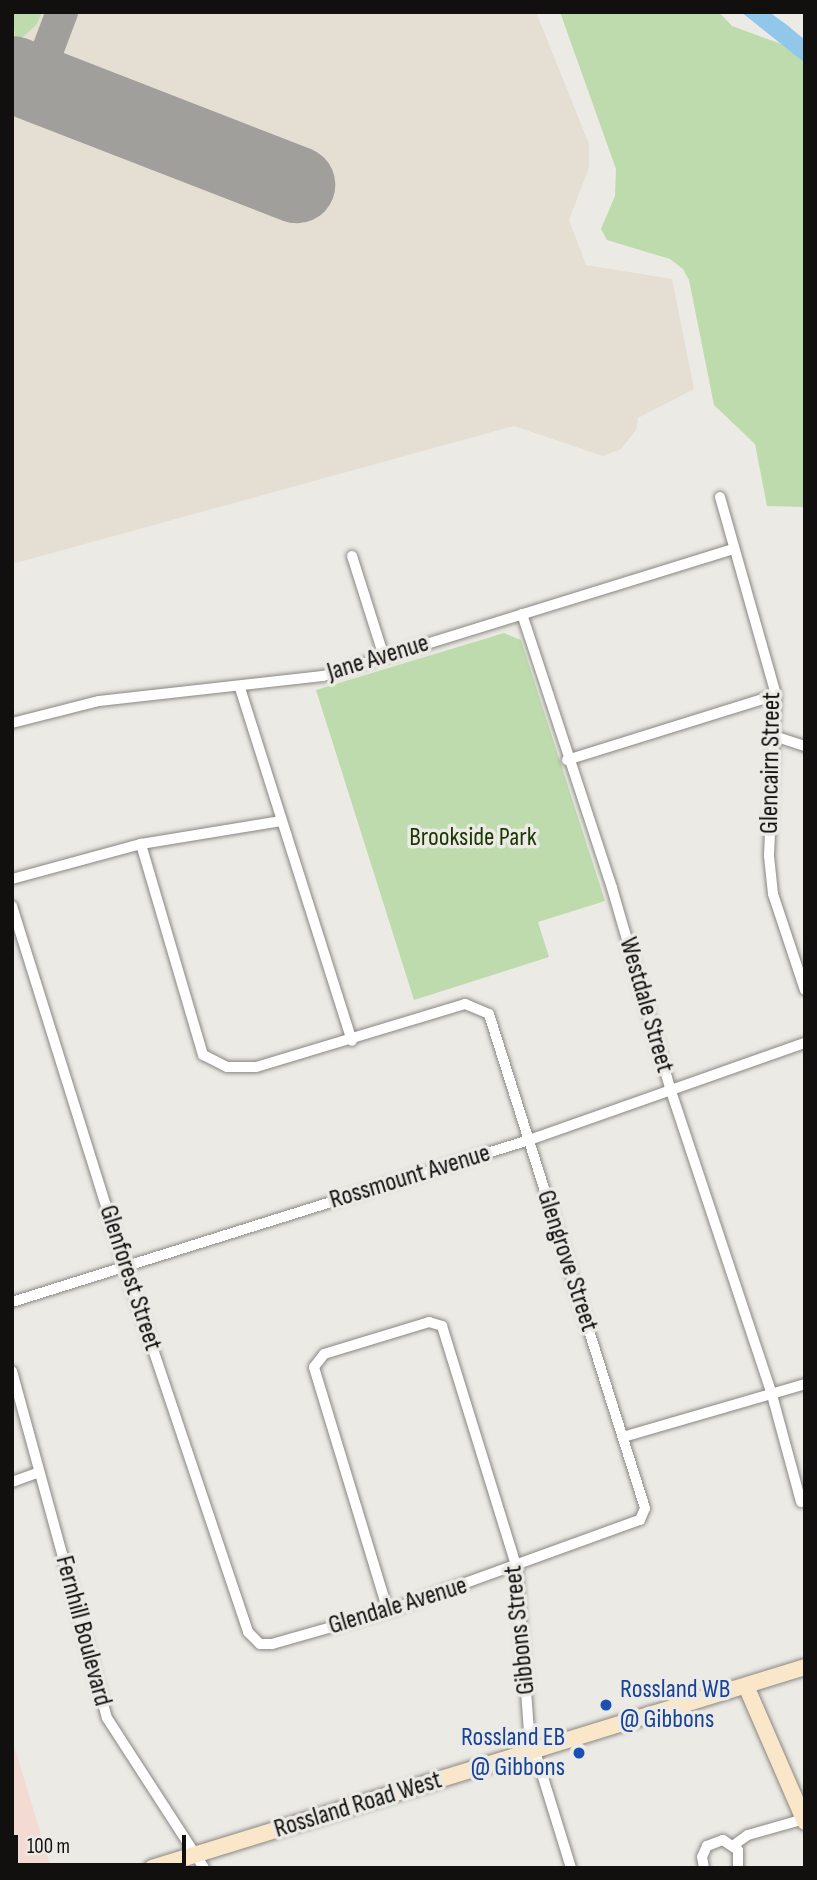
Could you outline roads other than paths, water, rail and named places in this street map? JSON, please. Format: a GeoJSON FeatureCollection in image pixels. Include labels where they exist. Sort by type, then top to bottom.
{"type":"FeatureCollection","features":[{"type":"Feature","properties":{"kind":"main road","name":"Rossland Road West"},"geometry":{"type":"LineString","coordinates":[[152,1868],[200,1861],[534,1750],[805,1667]]}},
{"type":"Feature","properties":{"kind":"main road"},"geometry":{"type":"LineString","coordinates":[[746,1686],[804,1821]]}},
{"type":"Feature","properties":{"kind":"street","name":"Glencairn Street"},"geometry":{"type":"LineString","coordinates":[[720,497],[776,695],[769,856],[773,894],[805,990]]}},
{"type":"Feature","properties":{"kind":"street","name":"Jane Avenue"},"geometry":{"type":"LineString","coordinates":[[12,723],[99,701],[240,688],[323,676],[734,549]]}},
{"type":"Feature","properties":{"kind":"street"},"geometry":{"type":"LineString","coordinates":[[352,556],[384,657]]}},
{"type":"Feature","properties":{"kind":"street","name":"Westdale Street"},"geometry":{"type":"LineString","coordinates":[[522,614],[567,760],[611,888],[670,1088],[772,1395],[801,1502]]}},
{"type":"Feature","properties":{"kind":"street"},"geometry":{"type":"LineString","coordinates":[[141,844],[203,1055],[227,1068],[256,1066],[352,1041],[240,688]]}},
{"type":"Feature","properties":{"kind":"street"},"geometry":{"type":"LineString","coordinates":[[567,760],[776,695]]}},
{"type":"Feature","properties":{"kind":"street"},"geometry":{"type":"LineString","coordinates":[[774,736],[805,746]]}},
{"type":"Feature","properties":{"kind":"street"},"geometry":{"type":"LineString","coordinates":[[12,879],[141,844],[281,821]]}},
{"type":"Feature","properties":{"kind":"street","name":"Glenforest Street"},"geometry":{"type":"LineString","coordinates":[[12,906],[125,1266],[248,1632],[260,1644]]}},
{"type":"Feature","properties":{"kind":"street","name":"Glengrove Street"},"geometry":{"type":"LineString","coordinates":[[352,1041],[465,1004],[489,1014],[646,1508]]}},
{"type":"Feature","properties":{"kind":"street","name":"Rossmount Avenue"},"geometry":{"type":"LineString","coordinates":[[12,1302],[529,1140],[670,1088],[805,1043]]}},
{"type":"Feature","properties":{"kind":"street","name":"Gibbons Street"},"geometry":{"type":"LineString","coordinates":[[388,1611],[314,1367],[324,1354],[429,1322],[442,1326],[517,1568],[534,1750],[571,1868]]}},
{"type":"Feature","properties":{"kind":"street","name":"Fernhill Boulevard"},"geometry":{"type":"LineString","coordinates":[[12,1371],[107,1718],[200,1861]]}},
{"type":"Feature","properties":{"kind":"street"},"geometry":{"type":"LineString","coordinates":[[623,1437],[805,1384]]}},
{"type":"Feature","properties":{"kind":"street"},"geometry":{"type":"LineString","coordinates":[[12,1482],[39,1472]]}},
{"type":"Feature","properties":{"kind":"street","name":"Glendale Avenue"},"geometry":{"type":"LineString","coordinates":[[260,1644],[388,1611],[517,1568],[640,1520],[646,1508]]}},
{"type":"Feature","properties":{"kind":"street"},"geometry":{"type":"LineString","coordinates":[[734,1845],[748,1835],[804,1821]]}},
{"type":"Feature","properties":{"kind":"street"},"geometry":{"type":"LineString","coordinates":[[704,1868],[703,1851],[711,1842],[723,1840],[734,1845],[740,1856],[738,1868]]}},
{"type":"Feature","properties":{"kind":"water"},"geometry":{"type":"Polygon","coordinates":[[[741,12],[769,12],[787,25],[805,40],[805,63],[741,12]]]}},
{"type":"Feature","properties":{"kind":"place","name":"Rossland WB @ Gibbons"},"geometry":{"type":"Point","coordinates":[606,1705]}},
{"type":"Feature","properties":{"kind":"place","name":"Rossland EB @ Gibbons"},"geometry":{"type":"Point","coordinates":[579,1753]}},
{"type":"Feature","properties":{"kind":"park label","name":"Brookside Park"},"geometry":{"type":"Point","coordinates":[473,838]}}]}
